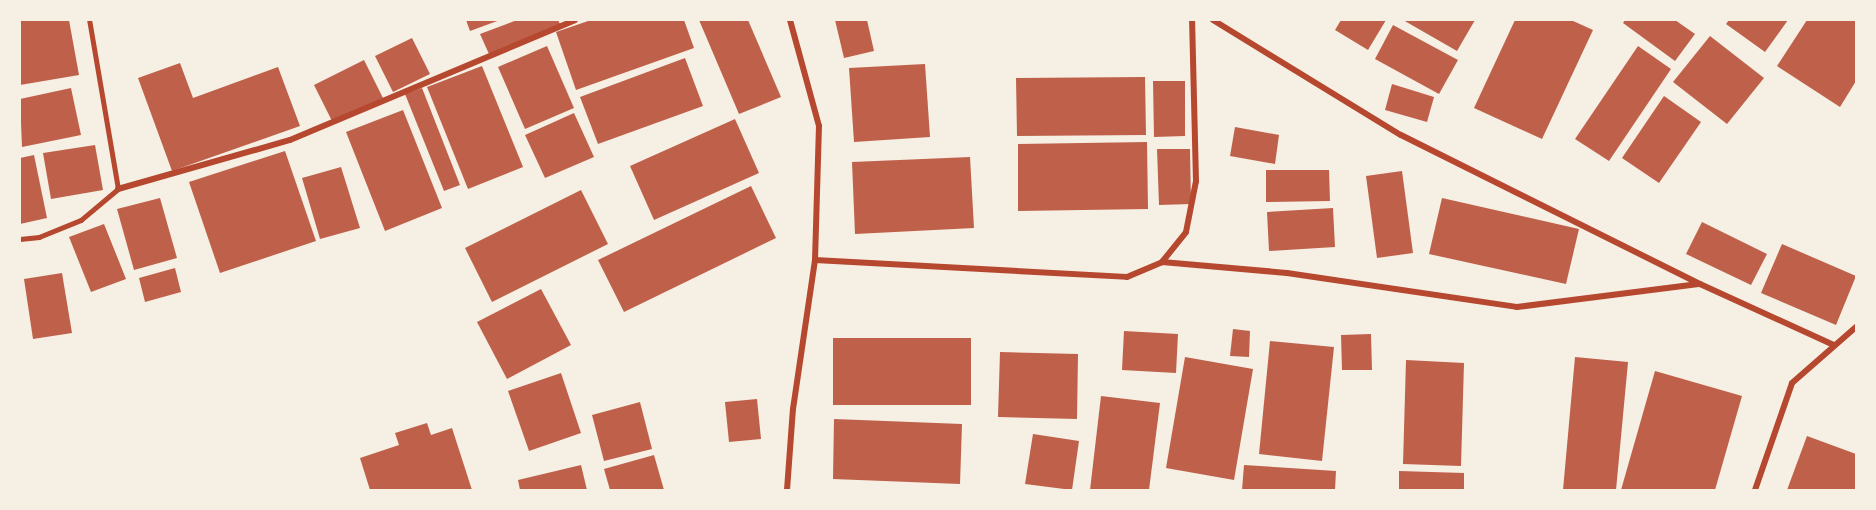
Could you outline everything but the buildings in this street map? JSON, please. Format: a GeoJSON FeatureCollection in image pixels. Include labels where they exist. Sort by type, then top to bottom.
{"type":"FeatureCollection","features":[{"type":"Feature","properties":{"kind":"street"},"geometry":{"type":"LineString","coordinates":[[118,189],[290,140],[575,20]]}},
{"type":"Feature","properties":{"kind":"street"},"geometry":{"type":"LineString","coordinates":[[787,490],[793,409],[814,260],[819,126],[790,20]]}},
{"type":"Feature","properties":{"kind":"street"},"geometry":{"type":"LineString","coordinates":[[1162,262],[1186,232],[1196,181],[1192,20]]}},
{"type":"Feature","properties":{"kind":"street"},"geometry":{"type":"LineString","coordinates":[[1213,20],[1401,135],[1700,284],[1834,345]]}},
{"type":"Feature","properties":{"kind":"street"},"geometry":{"type":"LineString","coordinates":[[814,260],[1126,277],[1162,262],[1287,273],[1517,307],[1700,284]]}},
{"type":"Feature","properties":{"kind":"street"},"geometry":{"type":"LineString","coordinates":[[1755,490],[1792,383],[1857,327]]}},
{"type":"Feature","properties":{"kind":"lane"},"geometry":{"type":"LineString","coordinates":[[20,239],[39,237],[81,220],[118,189],[89,20]]}}]}
